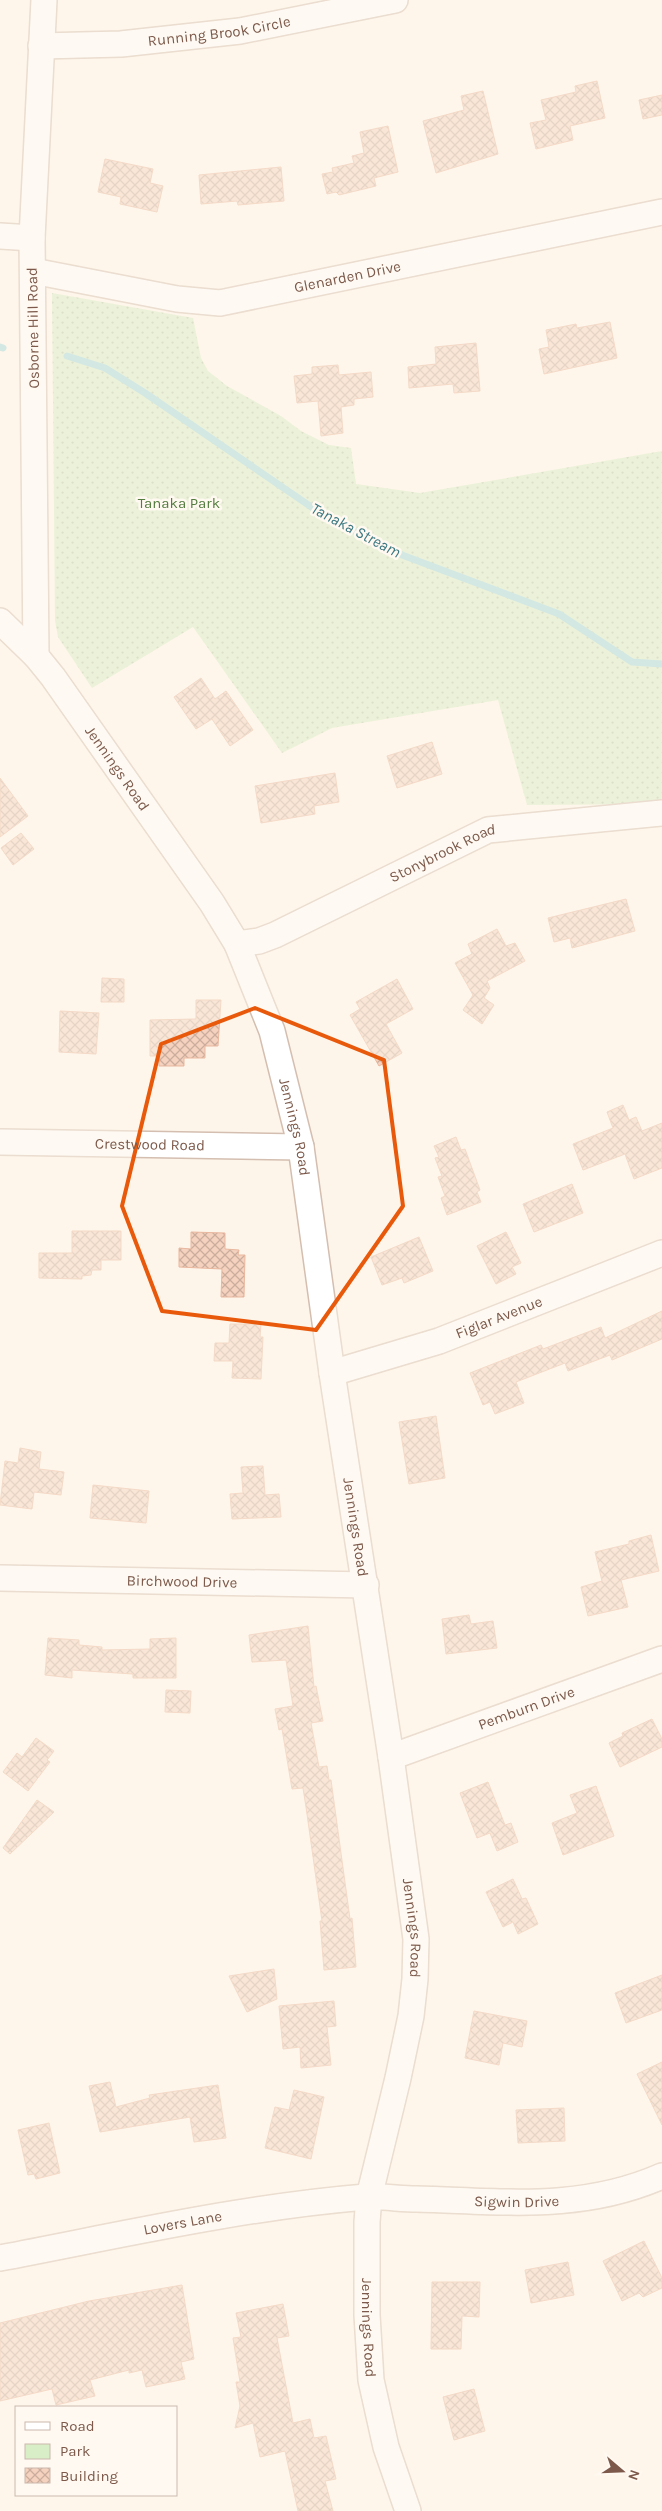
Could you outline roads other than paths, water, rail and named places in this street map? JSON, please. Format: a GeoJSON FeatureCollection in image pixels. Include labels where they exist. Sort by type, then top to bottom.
{"type":"FeatureCollection","features":[{"type":"Feature","properties":{"kind":"street","name":"Osborne Hill Road"},"geometry":{"type":"LineString","coordinates":[[36,656],[32,238],[44,0]]}},
{"type":"Feature","properties":{"kind":"street","name":"Running Brook Circle"},"geometry":{"type":"LineString","coordinates":[[41,46],[121,44],[240,31],[395,0]]}},
{"type":"Feature","properties":{"kind":"street","name":"Glenarden Drive"},"geometry":{"type":"LineString","coordinates":[[33,271],[177,298],[220,303],[662,212]]}},
{"type":"Feature","properties":{"kind":"street"},"geometry":{"type":"LineString","coordinates":[[0,236],[32,238]]}},
{"type":"Feature","properties":{"kind":"street","name":"Jennings Road"},"geometry":{"type":"LineString","coordinates":[[0,621],[36,656],[54,677],[212,903],[237,944],[272,1031],[301,1147],[332,1374],[366,1585],[416,1939],[415,1979],[411,2016],[398,2078],[368,2197],[367,2315],[371,2380],[386,2447],[408,2511]]}},
{"type":"Feature","properties":{"kind":"street","name":"Stonybrook Road"},"geometry":{"type":"LineString","coordinates":[[237,944],[259,941],[275,935],[488,830],[662,813]]}},
{"type":"Feature","properties":{"kind":"street","name":"Crestwood Road"},"geometry":{"type":"LineString","coordinates":[[0,1142],[301,1147]]}},
{"type":"Feature","properties":{"kind":"street","name":"Figlar Avenue"},"geometry":{"type":"LineString","coordinates":[[332,1374],[439,1341],[662,1253]]}},
{"type":"Feature","properties":{"kind":"street","name":"Birchwood Drive"},"geometry":{"type":"LineString","coordinates":[[2,1583],[366,1585]]}},
{"type":"Feature","properties":{"kind":"street","name":"Pemburn Drive"},"geometry":{"type":"LineString","coordinates":[[391,1757],[662,1659]]}},
{"type":"Feature","properties":{"kind":"street","name":"Sigwin Drive"},"geometry":{"type":"LineString","coordinates":[[368,2197],[564,2202],[603,2196],[638,2186],[662,2176]]}},
{"type":"Feature","properties":{"kind":"street","name":"Lovers Lane"},"geometry":{"type":"LineString","coordinates":[[0,2258],[165,2225],[268,2209],[368,2197]]}},
{"type":"Feature","properties":{"kind":"waterway","name":"Tanaka Stream"},"geometry":{"type":"LineString","coordinates":[[67,356],[105,368],[145,393],[326,517],[402,555],[559,614],[632,662],[662,664]]}},
{"type":"Feature","properties":{"kind":"park label","name":"Tanaka Park"},"geometry":{"type":"Point","coordinates":[179,503]}}]}
